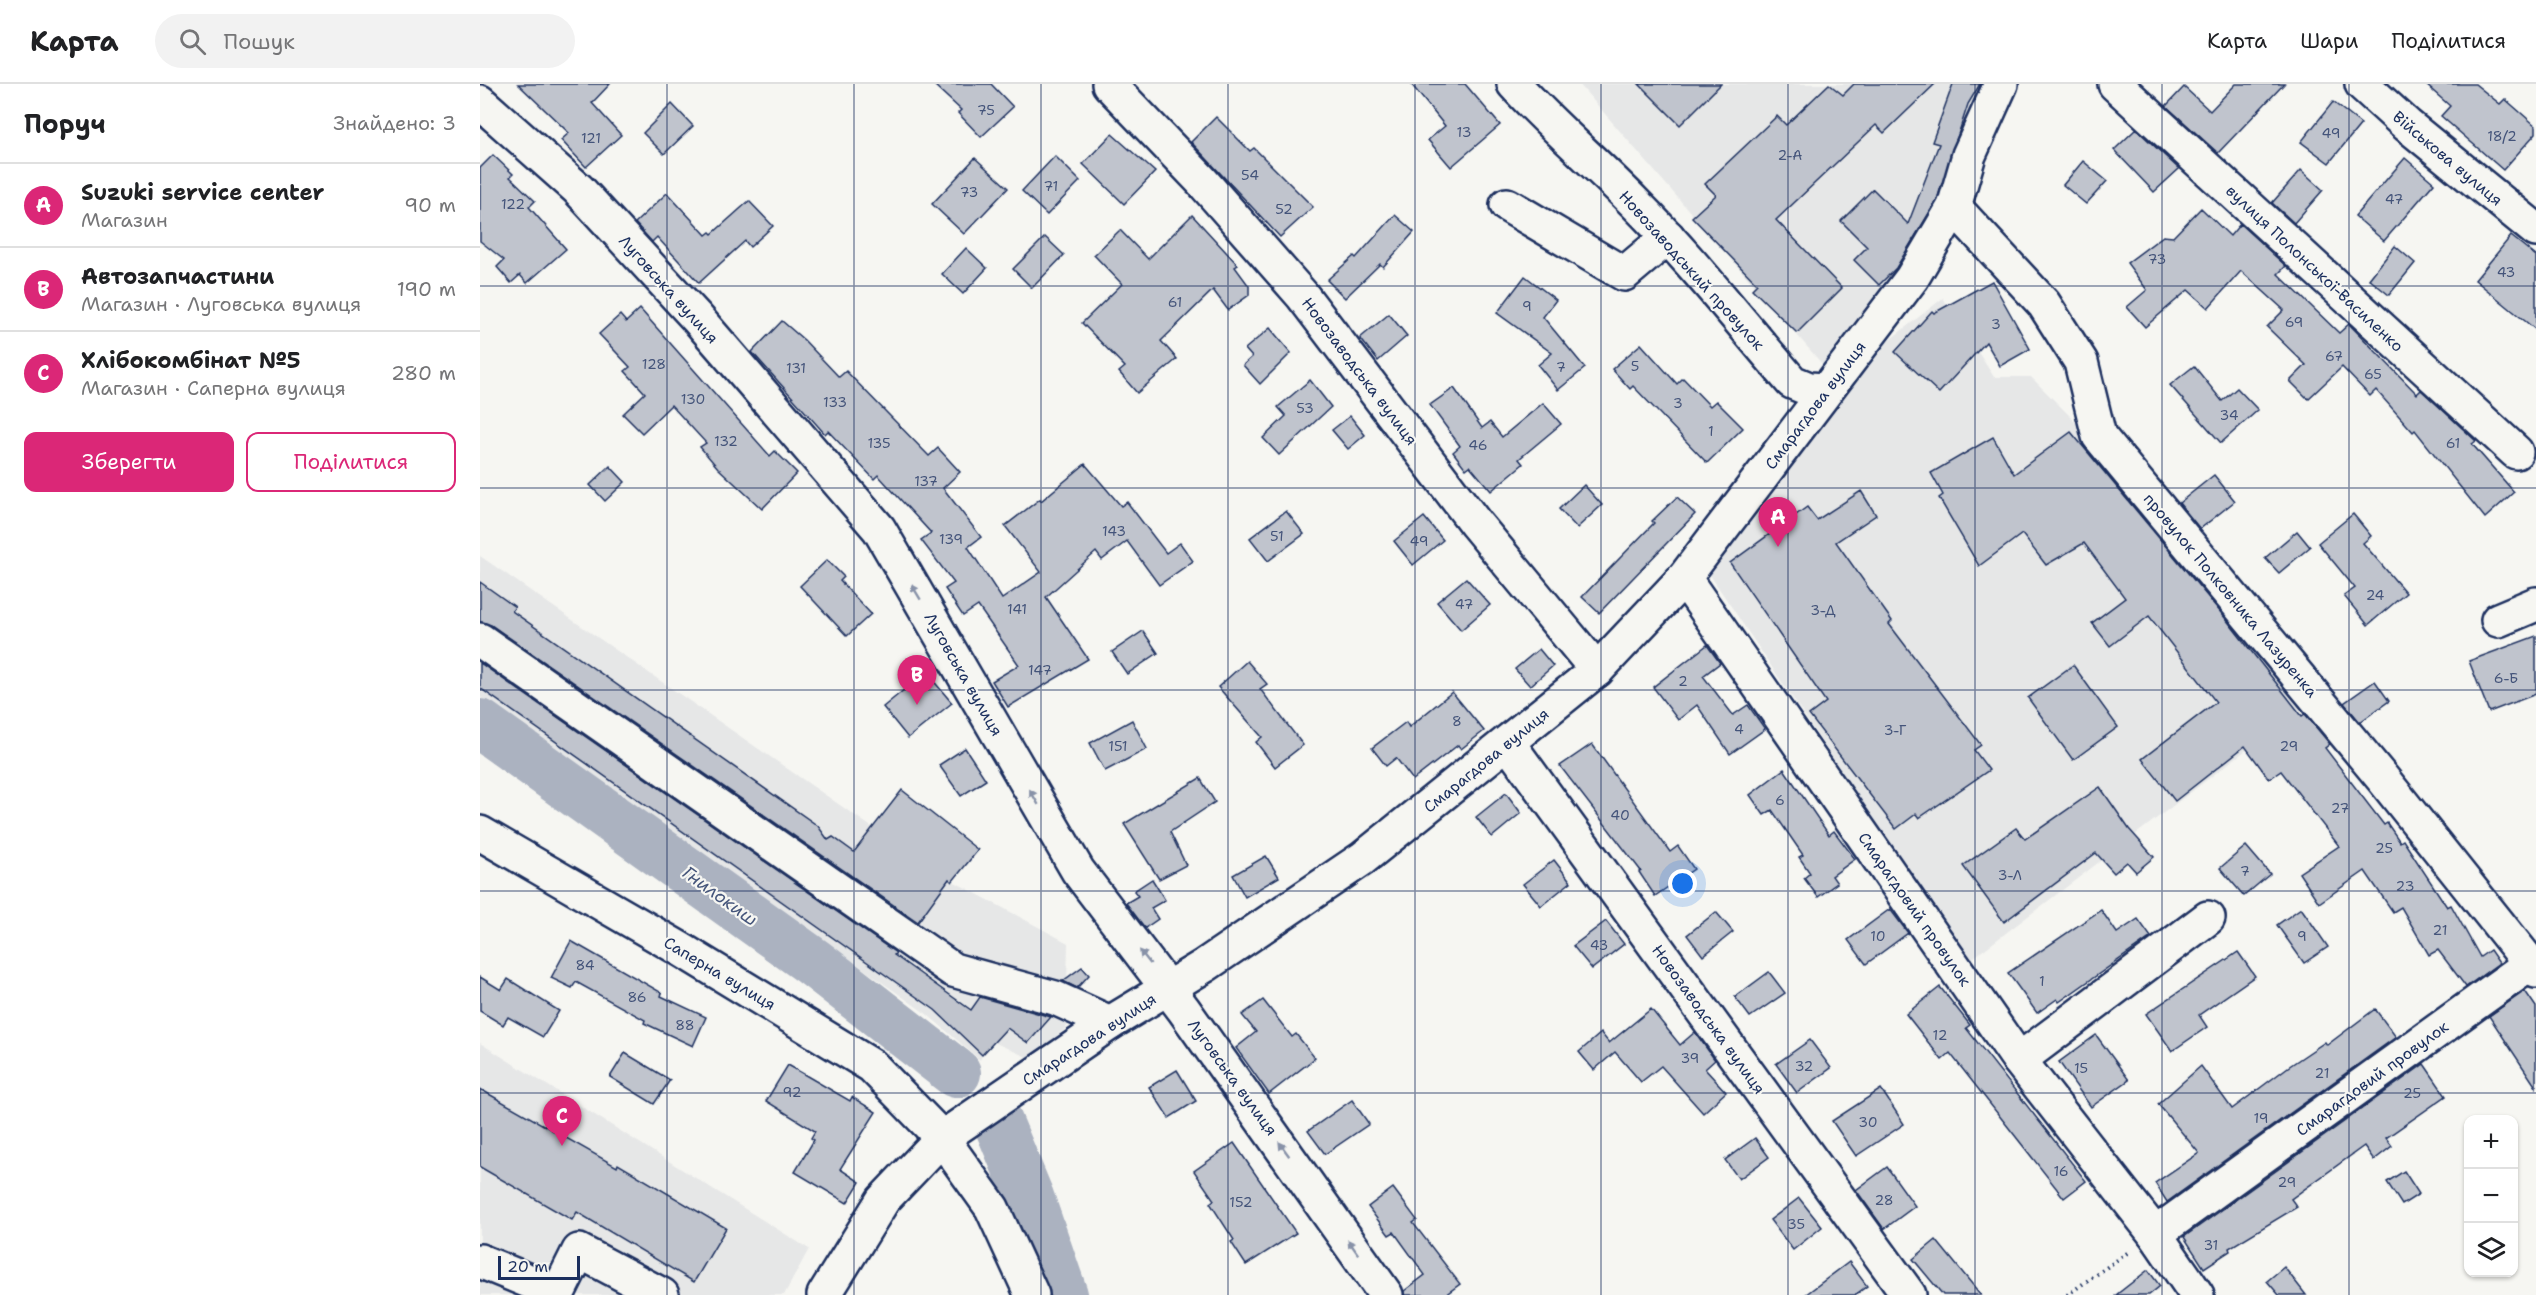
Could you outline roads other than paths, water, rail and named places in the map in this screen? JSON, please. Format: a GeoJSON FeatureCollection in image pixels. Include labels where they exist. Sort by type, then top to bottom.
{"type":"FeatureCollection","features":[{"type":"Feature","properties":{"kind":"street","name":"Новозаводська вулиця"},"geometry":{"type":"LineString","coordinates":[[1109,84],[1201,180],[1302,295],[1476,524],[1597,670]]}},
{"type":"Feature","properties":{"kind":"street","name":"Новозаводський провулок"},"geometry":{"type":"LineString","coordinates":[[1514,84],[1548,122],[1635,202],[1668,237],[1792,382],[1809,389],[1826,390]]}},
{"type":"Feature","properties":{"kind":"street","name":"Смарагдова вулиця"},"geometry":{"type":"LineString","coordinates":[[825,1295],[883,1200],[942,1138],[1110,1023],[1362,860],[1597,670],[1684,578],[1912,278],[1954,207],[1969,155],[2001,84]]}},
{"type":"Feature","properties":{"kind":"street","name":"вулиця Полонської-Василенко"},"geometry":{"type":"LineString","coordinates":[[2115,84],[2516,452]]}},
{"type":"Feature","properties":{"kind":"street","name":"Військова вулиця"},"geometry":{"type":"LineString","coordinates":[[2362,84],[2407,125],[2536,230]]}},
{"type":"Feature","properties":{"kind":"street","name":"Луговська вулиця"},"geometry":{"type":"LineString","coordinates":[[480,102],[578,189],[697,318],[879,529],[1078,871],[1168,987],[1386,1295]]}},
{"type":"Feature","properties":{"kind":"street"},"geometry":{"type":"LineString","coordinates":[[1507,205],[1624,274],[1668,237]]}},
{"type":"Feature","properties":{"kind":"street","name":"провулок Полковника Лазуренка"},"geometry":{"type":"LineString","coordinates":[[1954,207],[2044,304],[2075,352],[2081,362],[2098,436],[2376,770],[2533,967]]}},
{"type":"Feature","properties":{"kind":"street","name":"Смарагдовий провулок"},"geometry":{"type":"LineString","coordinates":[[1684,578],[2019,1060],[2155,1234],[2197,1295]]}},
{"type":"Feature","properties":{"kind":"street"},"geometry":{"type":"LineString","coordinates":[[2498,620],[2536,604]]}},
{"type":"Feature","properties":{"kind":"street"},"geometry":{"type":"LineString","coordinates":[[480,640],[953,970],[1055,998],[1110,1023]]}},
{"type":"Feature","properties":{"kind":"street","name":"Новозаводська вулиця"},"geometry":{"type":"LineString","coordinates":[[1508,743],[1909,1295]]}},
{"type":"Feature","properties":{"kind":"street","name":"Саперна вулиця"},"geometry":{"type":"LineString","coordinates":[[480,833],[682,950],[872,1066],[942,1138],[992,1208],[1032,1295]]}},
{"type":"Feature","properties":{"kind":"street"},"geometry":{"type":"LineString","coordinates":[[2019,1060],[2208,918]]}},
{"type":"Feature","properties":{"kind":"street","name":"Смарагдовий провулок"},"geometry":{"type":"LineString","coordinates":[[2155,1234],[2533,967]]}},
{"type":"Feature","properties":{"kind":"street"},"geometry":{"type":"LineString","coordinates":[[480,1261],[558,1293],[579,1251],[662,1295]]}},
{"type":"Feature","properties":{"kind":"waterway","name":"Гнилокиш"},"geometry":{"type":"LineString","coordinates":[[480,724],[813,962],[956,1073]]}},
{"type":"Feature","properties":{"kind":"waterway","name":"Гнилокиш"},"geometry":{"type":"LineString","coordinates":[[995,1115],[1029,1197],[1063,1295]]}},
{"type":"Feature","properties":{"kind":"place","name":"Suzuki service center"},"geometry":{"type":"Point","coordinates":[1778,547]}},
{"type":"Feature","properties":{"kind":"place","name":"Автозапчастини"},"geometry":{"type":"Point","coordinates":[917,705]}},
{"type":"Feature","properties":{"kind":"place","name":"Хлібокомбінат №5"},"geometry":{"type":"Point","coordinates":[562,1146]}}]}
